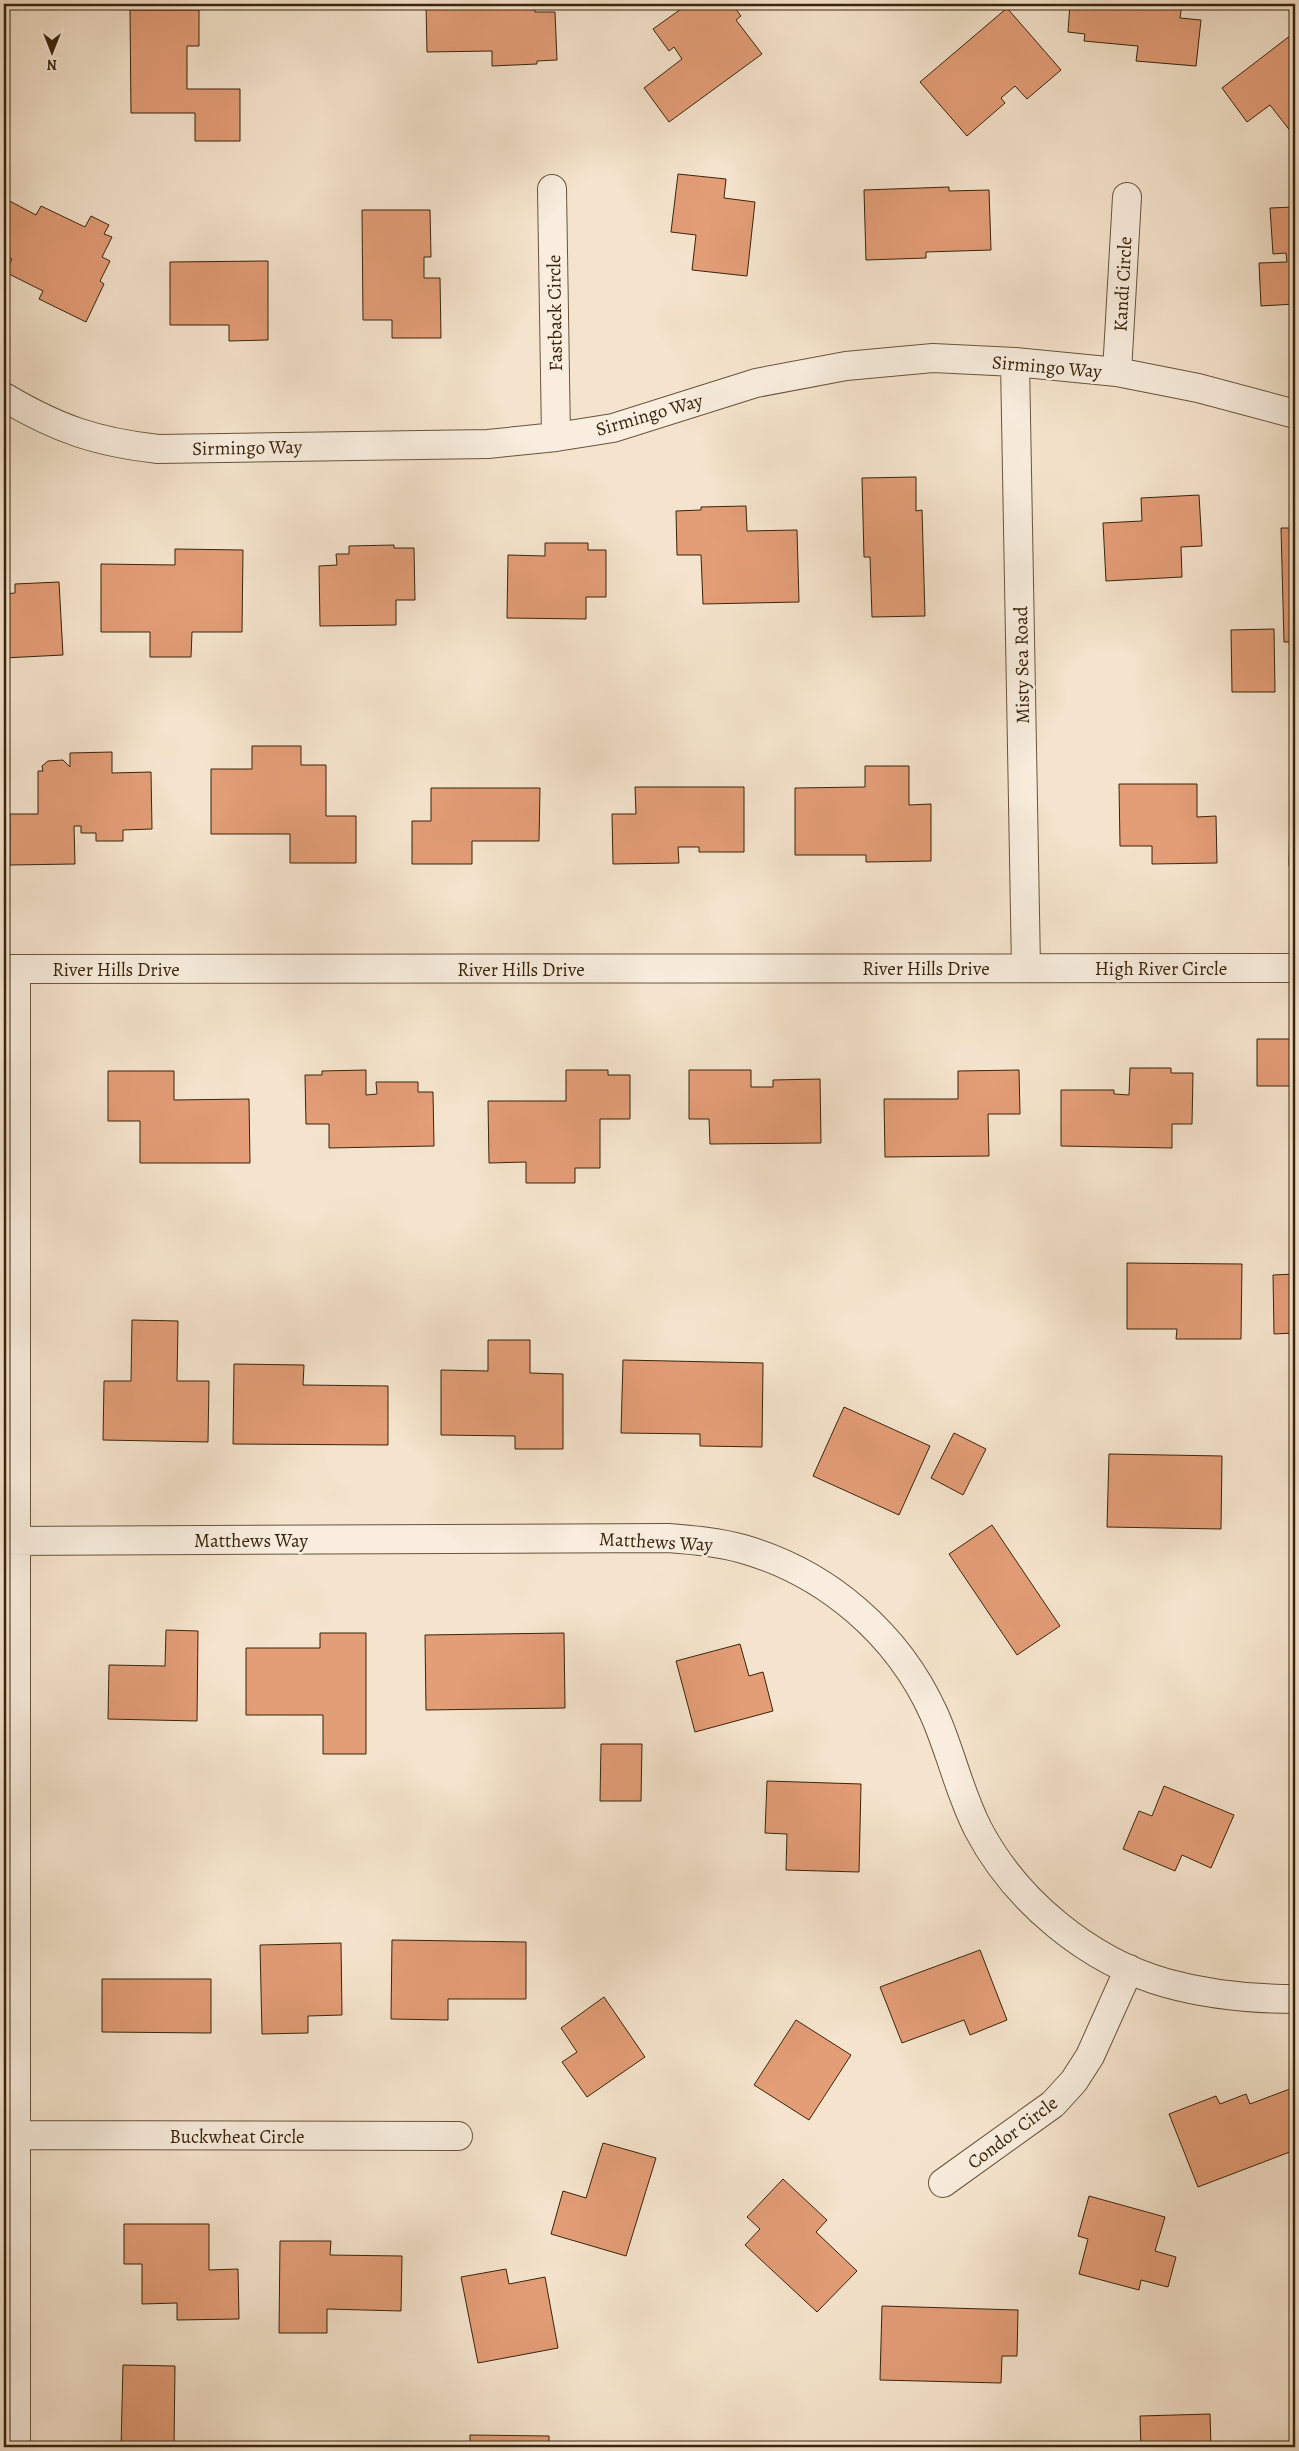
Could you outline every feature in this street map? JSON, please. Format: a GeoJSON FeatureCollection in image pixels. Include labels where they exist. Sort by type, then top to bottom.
{"type":"FeatureCollection","features":[{"type":"Feature","properties":{"kind":"street","name":"Fastback Circle"},"geometry":{"type":"LineString","coordinates":[[552,189],[556,436]]}},
{"type":"Feature","properties":{"kind":"street","name":"Kandi Circle"},"geometry":{"type":"LineString","coordinates":[[1117,372],[1127,197]]}},
{"type":"Feature","properties":{"kind":"street","name":"Sirmingo Way"},"geometry":{"type":"LineString","coordinates":[[4,397],[40,418],[78,434],[117,444],[158,448],[488,444],[613,428],[756,383],[846,366],[933,358],[1015,362],[1117,372],[1198,388],[1295,414]]}},
{"type":"Feature","properties":{"kind":"street","name":"Misty Sea Road"},"geometry":{"type":"LineString","coordinates":[[1015,362],[1026,968]]}},
{"type":"Feature","properties":{"kind":"street","name":"High River Circle"},"geometry":{"type":"LineString","coordinates":[[1026,968],[1295,968]]}},
{"type":"Feature","properties":{"kind":"street","name":"River Hills Drive"},"geometry":{"type":"LineString","coordinates":[[10,969],[1026,968]]}},
{"type":"Feature","properties":{"kind":"street"},"geometry":{"type":"LineString","coordinates":[[10,969],[10,1541],[16,2447]]}},
{"type":"Feature","properties":{"kind":"street","name":"Matthews Way"},"geometry":{"type":"LineString","coordinates":[[10,1541],[668,1538],[705,1541],[742,1549],[777,1561],[810,1577],[842,1598],[871,1623],[896,1651],[918,1682],[935,1716],[961,1791],[978,1830],[1001,1865],[1028,1897],[1058,1925],[1092,1950],[1129,1969],[1164,1982],[1198,1991],[1234,1997],[1295,1999]]}},
{"type":"Feature","properties":{"kind":"street","name":"Condor Circle"},"geometry":{"type":"LineString","coordinates":[[943,2183],[1053,2104],[1074,2081],[1090,2056],[1129,1969]]}},
{"type":"Feature","properties":{"kind":"street","name":"Buckwheat Circle"},"geometry":{"type":"LineString","coordinates":[[15,2135],[458,2136]]}},
{"type":"Feature","properties":{"kind":"building"},"geometry":{"type":"Polygon","coordinates":[[[426,4],[534,4],[535,12],[555,12],[557,60],[537,61],[537,64],[492,66],[492,51],[427,52],[426,4]]]}},
{"type":"Feature","properties":{"kind":"building"},"geometry":{"type":"Polygon","coordinates":[[[688,4],[732,4],[741,16],[736,20],[762,54],[669,122],[644,88],[682,59],[674,47],[669,51],[653,29],[688,4]]]}},
{"type":"Feature","properties":{"kind":"building"},"geometry":{"type":"Polygon","coordinates":[[[1070,4],[1182,4],[1180,18],[1201,20],[1196,66],[1136,61],[1138,46],[1084,41],[1085,34],[1068,32],[1070,4]]]}},
{"type":"Feature","properties":{"kind":"building"},"geometry":{"type":"Polygon","coordinates":[[[1007,8],[1061,70],[1027,99],[1015,86],[1001,98],[1005,103],[967,136],[920,82],[1007,8]]]}},
{"type":"Feature","properties":{"kind":"building"},"geometry":{"type":"Polygon","coordinates":[[[130,10],[199,10],[199,46],[187,46],[187,89],[240,89],[240,141],[195,141],[195,113],[131,113],[130,10]]]}},
{"type":"Feature","properties":{"kind":"building"},"geometry":{"type":"Polygon","coordinates":[[[1295,32],[1295,137],[1270,105],[1247,122],[1222,88],[1295,32]]]}},
{"type":"Feature","properties":{"kind":"building"},"geometry":{"type":"Polygon","coordinates":[[[678,174],[726,179],[724,198],[755,202],[747,276],[692,270],[696,235],[671,232],[678,174]]]}},
{"type":"Feature","properties":{"kind":"building"},"geometry":{"type":"Polygon","coordinates":[[[949,187],[949,191],[989,190],[991,250],[926,252],[926,258],[866,260],[864,190],[949,187]]]}},
{"type":"Feature","properties":{"kind":"building"},"geometry":{"type":"Polygon","coordinates":[[[4,198],[36,215],[41,206],[85,227],[91,216],[109,225],[104,234],[112,237],[102,257],[110,261],[100,281],[104,284],[86,322],[39,299],[43,291],[5,272],[12,259],[4,255],[4,198]]]}},
{"type":"Feature","properties":{"kind":"building"},"geometry":{"type":"Polygon","coordinates":[[[1295,207],[1295,304],[1261,306],[1259,263],[1287,262],[1286,253],[1273,254],[1270,208],[1295,207]]]}},
{"type":"Feature","properties":{"kind":"building"},"geometry":{"type":"Polygon","coordinates":[[[362,210],[430,210],[431,257],[424,257],[424,278],[440,278],[441,338],[392,338],[392,320],[363,320],[362,210]]]}},
{"type":"Feature","properties":{"kind":"building"},"geometry":{"type":"Polygon","coordinates":[[[268,261],[268,340],[229,341],[229,325],[170,325],[170,262],[268,261]]]}},
{"type":"Feature","properties":{"kind":"building"},"geometry":{"type":"Polygon","coordinates":[[[916,477],[916,511],[922,510],[925,616],[872,617],[870,557],[864,557],[862,478],[916,477]]]}},
{"type":"Feature","properties":{"kind":"building"},"geometry":{"type":"Polygon","coordinates":[[[1199,495],[1202,546],[1181,547],[1182,577],[1106,581],[1103,523],[1142,521],[1141,498],[1199,495]]]}},
{"type":"Feature","properties":{"kind":"building"},"geometry":{"type":"Polygon","coordinates":[[[746,506],[747,531],[797,530],[799,602],[703,604],[701,555],[677,555],[676,511],[701,510],[701,507],[746,506]]]}},
{"type":"Feature","properties":{"kind":"building"},"geometry":{"type":"Polygon","coordinates":[[[1281,528],[1295,528],[1295,642],[1284,642],[1281,528]]]}},
{"type":"Feature","properties":{"kind":"building"},"geometry":{"type":"Polygon","coordinates":[[[545,543],[588,543],[588,550],[606,550],[606,597],[586,597],[586,619],[507,618],[508,555],[545,556],[545,543]]]}},
{"type":"Feature","properties":{"kind":"building"},"geometry":{"type":"Polygon","coordinates":[[[394,545],[394,548],[414,548],[415,600],[396,600],[396,625],[320,626],[319,566],[337,565],[336,554],[349,554],[349,546],[394,545]]]}},
{"type":"Feature","properties":{"kind":"building"},"geometry":{"type":"Polygon","coordinates":[[[175,549],[243,550],[242,632],[192,632],[191,657],[150,657],[150,632],[101,632],[101,564],[175,565],[175,549]]]}},
{"type":"Feature","properties":{"kind":"building"},"geometry":{"type":"Polygon","coordinates":[[[59,582],[63,655],[4,658],[4,594],[15,593],[15,584],[59,582]]]}},
{"type":"Feature","properties":{"kind":"building"},"geometry":{"type":"Polygon","coordinates":[[[1274,629],[1275,692],[1232,692],[1231,630],[1274,629]]]}},
{"type":"Feature","properties":{"kind":"building"},"geometry":{"type":"Polygon","coordinates":[[[252,746],[301,746],[301,765],[326,765],[326,816],[356,816],[356,863],[290,863],[290,834],[211,834],[211,769],[252,769],[252,746]]]}},
{"type":"Feature","properties":{"kind":"building"},"geometry":{"type":"Polygon","coordinates":[[[112,752],[112,773],[151,772],[152,829],[123,830],[123,841],[96,841],[96,833],[81,833],[81,826],[74,826],[75,864],[10,865],[10,814],[38,814],[38,771],[43,771],[42,766],[48,761],[63,760],[70,767],[70,753],[112,752]]]}},
{"type":"Feature","properties":{"kind":"building"},"geometry":{"type":"Polygon","coordinates":[[[865,766],[909,766],[909,805],[931,804],[931,861],[866,862],[866,855],[795,855],[795,788],[865,787],[865,766]]]}},
{"type":"Feature","properties":{"kind":"building"},"geometry":{"type":"Polygon","coordinates":[[[1119,784],[1197,784],[1197,817],[1216,816],[1217,863],[1152,864],[1152,846],[1120,846],[1119,784]]]}},
{"type":"Feature","properties":{"kind":"building"},"geometry":{"type":"Polygon","coordinates":[[[635,787],[744,787],[744,852],[699,852],[699,847],[678,847],[679,863],[613,864],[612,814],[636,814],[635,787]]]}},
{"type":"Feature","properties":{"kind":"building"},"geometry":{"type":"Polygon","coordinates":[[[431,788],[540,788],[539,841],[472,841],[472,864],[412,864],[412,821],[431,821],[431,788]]]}},
{"type":"Feature","properties":{"kind":"building"},"geometry":{"type":"Polygon","coordinates":[[[1290,808],[1295,808],[1295,866],[1289,866],[1290,808]]]}},
{"type":"Feature","properties":{"kind":"building"},"geometry":{"type":"Polygon","coordinates":[[[1257,1039],[1295,1039],[1295,1086],[1257,1086],[1257,1039]]]}},
{"type":"Feature","properties":{"kind":"building"},"geometry":{"type":"Polygon","coordinates":[[[1130,1068],[1171,1068],[1171,1073],[1193,1073],[1192,1124],[1172,1124],[1172,1148],[1061,1146],[1061,1090],[1114,1090],[1114,1094],[1129,1095],[1130,1068]]]}},
{"type":"Feature","properties":{"kind":"building"},"geometry":{"type":"Polygon","coordinates":[[[366,1070],[366,1095],[377,1094],[376,1082],[418,1082],[418,1092],[433,1092],[434,1146],[329,1148],[329,1124],[306,1124],[305,1075],[322,1075],[322,1071],[366,1070]]]}},
{"type":"Feature","properties":{"kind":"building"},"geometry":{"type":"Polygon","coordinates":[[[566,1070],[608,1070],[608,1075],[630,1075],[630,1119],[600,1119],[600,1168],[575,1168],[575,1183],[526,1183],[526,1162],[489,1163],[488,1101],[566,1101],[566,1070]]]}},
{"type":"Feature","properties":{"kind":"building"},"geometry":{"type":"Polygon","coordinates":[[[689,1070],[751,1070],[751,1087],[773,1087],[773,1080],[820,1079],[821,1143],[710,1144],[709,1119],[689,1119],[689,1070]]]}},
{"type":"Feature","properties":{"kind":"building"},"geometry":{"type":"Polygon","coordinates":[[[1019,1070],[1020,1114],[988,1114],[989,1156],[885,1157],[884,1099],[958,1099],[958,1071],[1019,1070]]]}},
{"type":"Feature","properties":{"kind":"building"},"geometry":{"type":"Polygon","coordinates":[[[108,1071],[174,1071],[174,1100],[249,1099],[250,1163],[140,1163],[140,1121],[108,1121],[108,1071]]]}},
{"type":"Feature","properties":{"kind":"building"},"geometry":{"type":"Polygon","coordinates":[[[1127,1263],[1242,1264],[1241,1339],[1176,1339],[1177,1329],[1127,1329],[1127,1263]]]}},
{"type":"Feature","properties":{"kind":"building"},"geometry":{"type":"Polygon","coordinates":[[[1295,1274],[1295,1333],[1274,1334],[1273,1275],[1295,1274]]]}},
{"type":"Feature","properties":{"kind":"building"},"geometry":{"type":"Polygon","coordinates":[[[132,1320],[178,1321],[177,1381],[209,1381],[208,1442],[103,1440],[104,1381],[131,1381],[132,1320]]]}},
{"type":"Feature","properties":{"kind":"building"},"geometry":{"type":"Polygon","coordinates":[[[488,1340],[530,1340],[530,1373],[563,1374],[563,1449],[515,1449],[515,1436],[441,1435],[441,1370],[488,1371],[488,1340]]]}},
{"type":"Feature","properties":{"kind":"building"},"geometry":{"type":"Polygon","coordinates":[[[623,1360],[763,1363],[762,1447],[700,1446],[700,1434],[621,1433],[623,1360]]]}},
{"type":"Feature","properties":{"kind":"building"},"geometry":{"type":"Polygon","coordinates":[[[234,1364],[304,1365],[303,1385],[388,1386],[388,1445],[233,1444],[234,1364]]]}},
{"type":"Feature","properties":{"kind":"building"},"geometry":{"type":"Polygon","coordinates":[[[844,1407],[930,1446],[899,1515],[813,1476],[844,1407]]]}},
{"type":"Feature","properties":{"kind":"building"},"geometry":{"type":"Polygon","coordinates":[[[954,1433],[986,1449],[963,1495],[931,1478],[954,1433]]]}},
{"type":"Feature","properties":{"kind":"building"},"geometry":{"type":"Polygon","coordinates":[[[1109,1454],[1222,1456],[1221,1529],[1107,1527],[1109,1454]]]}},
{"type":"Feature","properties":{"kind":"building"},"geometry":{"type":"Polygon","coordinates":[[[992,1525],[1060,1626],[1017,1655],[949,1554],[992,1525]]]}},
{"type":"Feature","properties":{"kind":"building"},"geometry":{"type":"Polygon","coordinates":[[[166,1630],[198,1631],[197,1721],[108,1719],[109,1665],[165,1666],[166,1630]]]}},
{"type":"Feature","properties":{"kind":"building"},"geometry":{"type":"Polygon","coordinates":[[[320,1633],[366,1633],[366,1754],[323,1754],[323,1715],[246,1715],[246,1648],[320,1648],[320,1633]]]}},
{"type":"Feature","properties":{"kind":"building"},"geometry":{"type":"Polygon","coordinates":[[[564,1633],[565,1708],[426,1710],[425,1635],[564,1633]]]}},
{"type":"Feature","properties":{"kind":"building"},"geometry":{"type":"Polygon","coordinates":[[[740,1644],[749,1676],[763,1672],[773,1711],[695,1732],[676,1661],[740,1644]]]}},
{"type":"Feature","properties":{"kind":"building"},"geometry":{"type":"Polygon","coordinates":[[[601,1744],[642,1744],[641,1801],[600,1801],[601,1744]]]}},
{"type":"Feature","properties":{"kind":"building"},"geometry":{"type":"Polygon","coordinates":[[[767,1781],[861,1784],[859,1872],[786,1870],[787,1834],[765,1833],[767,1781]]]}},
{"type":"Feature","properties":{"kind":"building"},"geometry":{"type":"Polygon","coordinates":[[[1164,1786],[1234,1815],[1211,1868],[1182,1855],[1175,1871],[1123,1849],[1139,1811],[1152,1816],[1164,1786]]]}},
{"type":"Feature","properties":{"kind":"building"},"geometry":{"type":"Polygon","coordinates":[[[392,1940],[526,1942],[526,1999],[448,1999],[448,2020],[391,2019],[392,1940]]]}},
{"type":"Feature","properties":{"kind":"building"},"geometry":{"type":"Polygon","coordinates":[[[341,1943],[342,2015],[308,2016],[308,2033],[262,2034],[260,1945],[341,1943]]]}},
{"type":"Feature","properties":{"kind":"building"},"geometry":{"type":"Polygon","coordinates":[[[980,1950],[1007,2020],[970,2035],[964,2020],[902,2043],[880,1987],[980,1950]]]}},
{"type":"Feature","properties":{"kind":"building"},"geometry":{"type":"Polygon","coordinates":[[[102,1979],[211,1979],[211,2033],[102,2032],[102,1979]]]}},
{"type":"Feature","properties":{"kind":"building"},"geometry":{"type":"Polygon","coordinates":[[[604,1997],[645,2057],[587,2097],[562,2062],[577,2052],[561,2028],[604,1997]]]}},
{"type":"Feature","properties":{"kind":"building"},"geometry":{"type":"Polygon","coordinates":[[[796,2020],[851,2055],[809,2120],[754,2085],[796,2020]]]}},
{"type":"Feature","properties":{"kind":"building"},"geometry":{"type":"Polygon","coordinates":[[[1295,2087],[1295,2150],[1198,2187],[1169,2114],[1216,2096],[1220,2104],[1246,2094],[1250,2104],[1295,2087]]]}},
{"type":"Feature","properties":{"kind":"building"},"geometry":{"type":"Polygon","coordinates":[[[603,2143],[656,2158],[626,2256],[551,2234],[563,2191],[586,2198],[603,2143]]]}},
{"type":"Feature","properties":{"kind":"building"},"geometry":{"type":"Polygon","coordinates":[[[783,2179],[827,2220],[816,2232],[857,2271],[817,2312],[745,2245],[760,2229],[747,2217],[783,2179]]]}},
{"type":"Feature","properties":{"kind":"building"},"geometry":{"type":"Polygon","coordinates":[[[1089,2196],[1165,2217],[1155,2251],[1176,2257],[1168,2287],[1141,2280],[1139,2290],[1079,2274],[1088,2239],[1078,2236],[1089,2196]]]}},
{"type":"Feature","properties":{"kind":"building"},"geometry":{"type":"Polygon","coordinates":[[[124,2224],[209,2224],[209,2270],[238,2269],[239,2319],[177,2320],[177,2303],[142,2304],[142,2264],[124,2264],[124,2224]]]}},
{"type":"Feature","properties":{"kind":"building"},"geometry":{"type":"Polygon","coordinates":[[[280,2241],[331,2241],[330,2255],[402,2256],[401,2311],[327,2309],[327,2333],[279,2333],[280,2241]]]}},
{"type":"Feature","properties":{"kind":"building"},"geometry":{"type":"Polygon","coordinates":[[[506,2269],[509,2284],[545,2277],[558,2348],[478,2363],[461,2277],[506,2269]]]}},
{"type":"Feature","properties":{"kind":"building"},"geometry":{"type":"Polygon","coordinates":[[[882,2306],[1018,2310],[1017,2356],[1002,2356],[1001,2383],[880,2380],[882,2306]]]}},
{"type":"Feature","properties":{"kind":"building"},"geometry":{"type":"Polygon","coordinates":[[[123,2365],[175,2366],[174,2447],[121,2447],[123,2365]]]}},
{"type":"Feature","properties":{"kind":"building"},"geometry":{"type":"Polygon","coordinates":[[[1210,2414],[1211,2447],[1141,2447],[1140,2416],[1210,2414]]]}},
{"type":"Feature","properties":{"kind":"building"},"geometry":{"type":"Polygon","coordinates":[[[470,2435],[549,2436],[549,2447],[470,2447],[470,2435]]]}}]}
